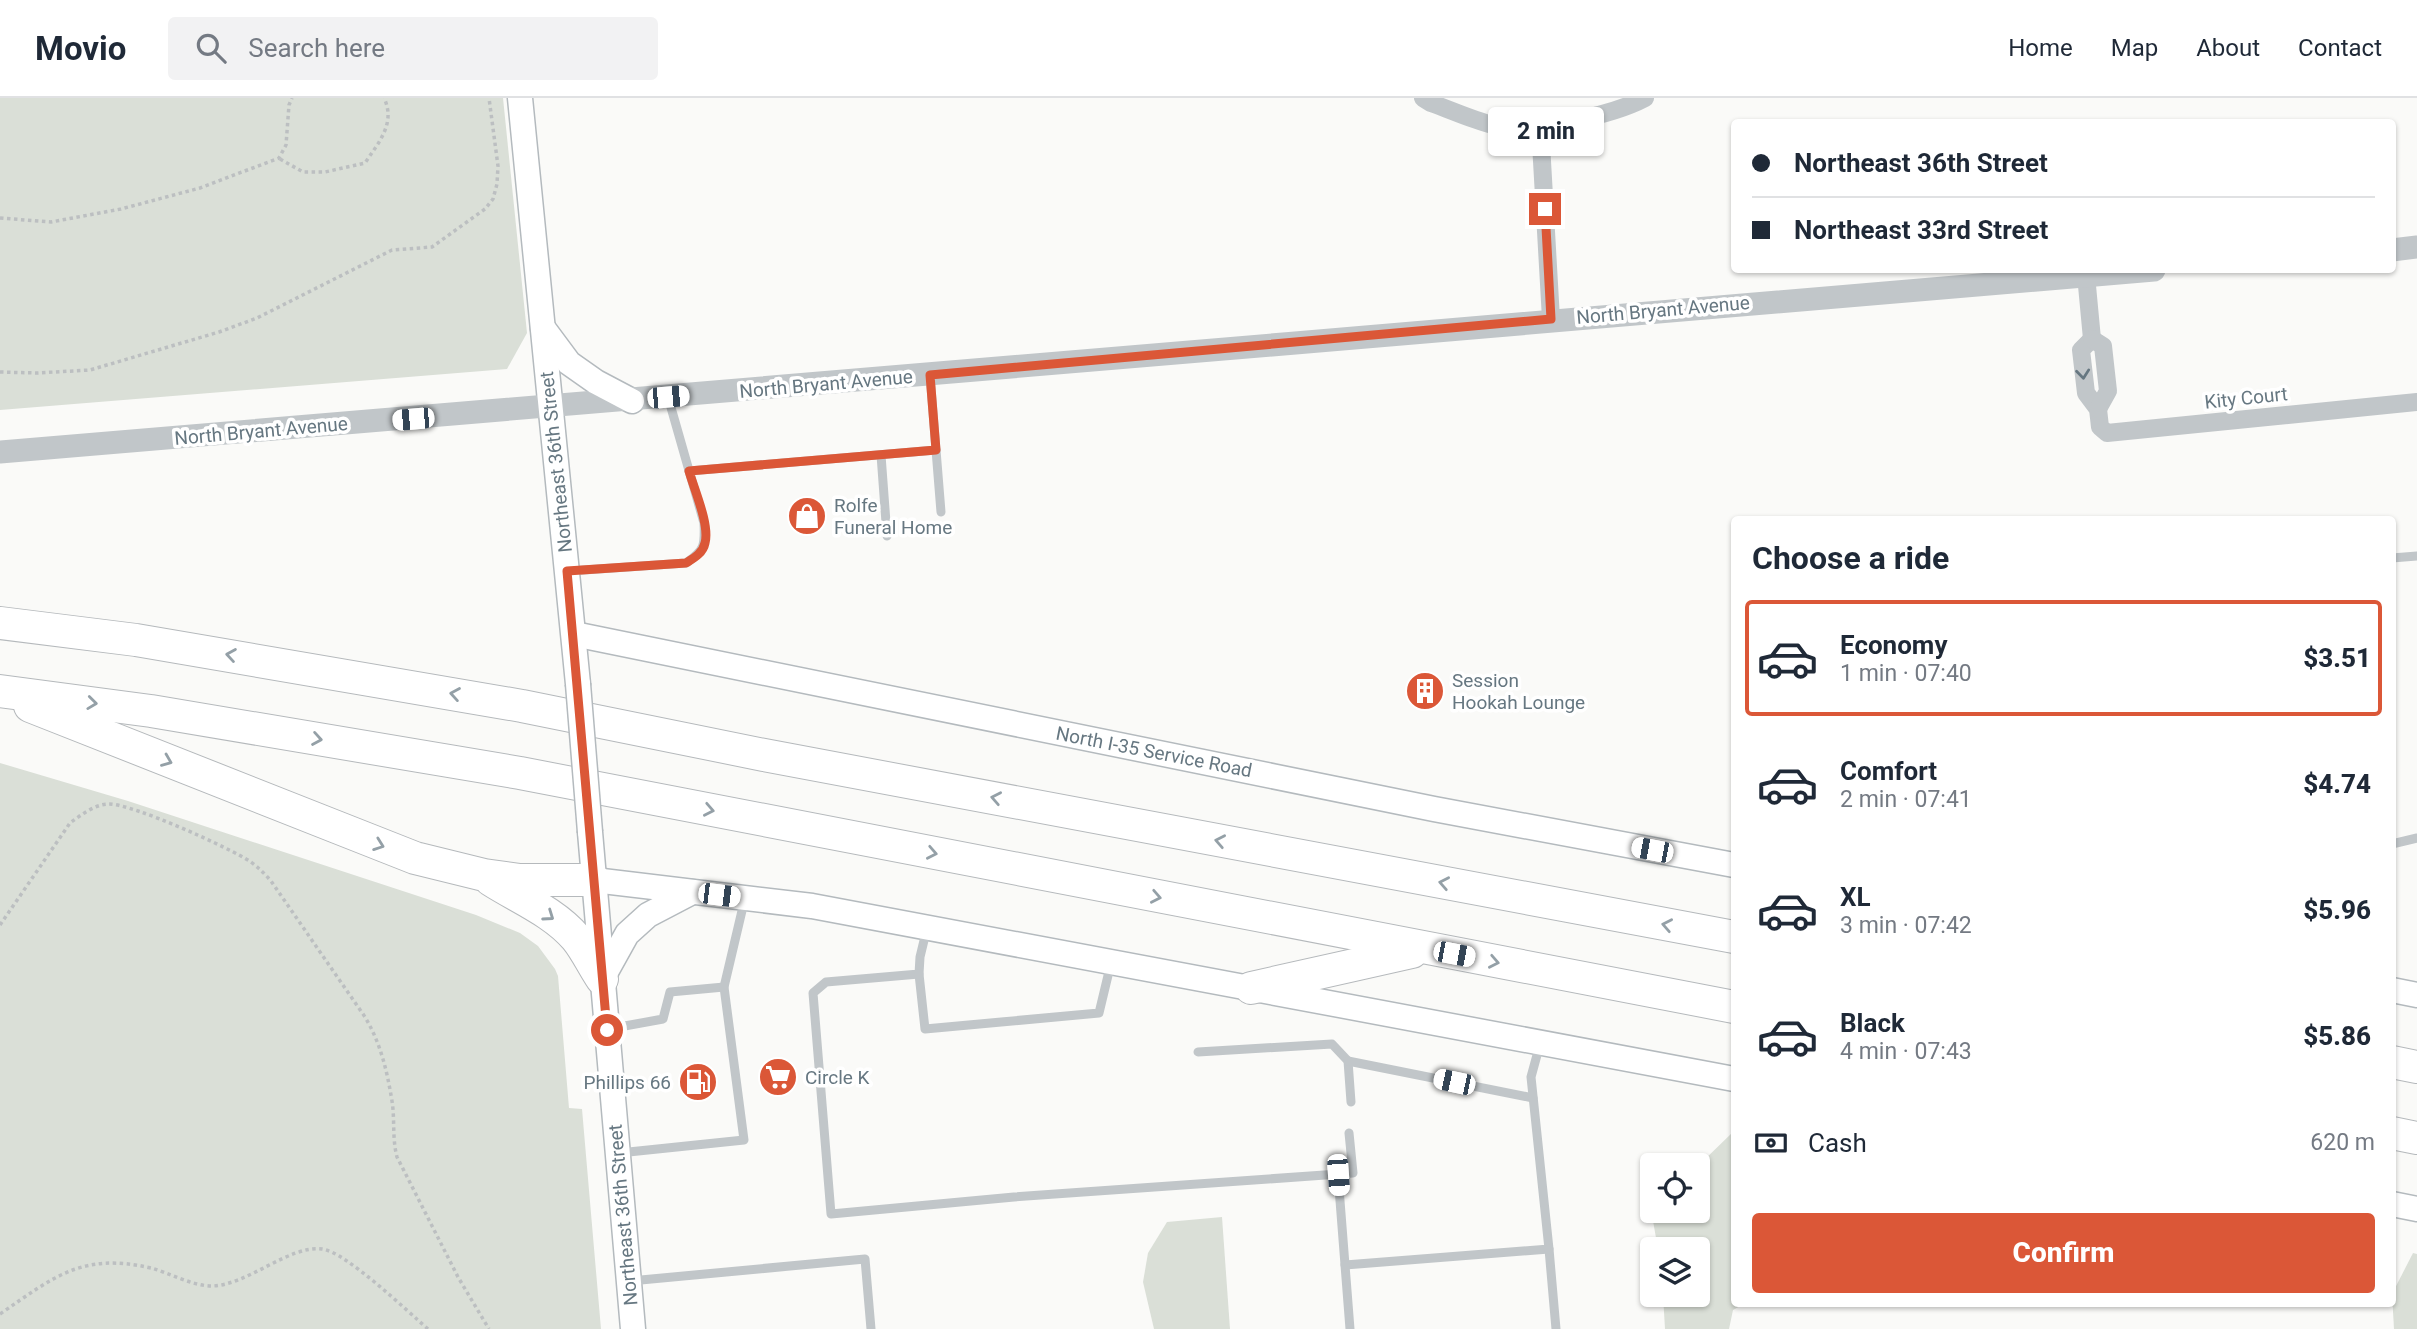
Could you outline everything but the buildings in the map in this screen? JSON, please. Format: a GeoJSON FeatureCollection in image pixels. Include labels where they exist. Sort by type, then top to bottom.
{"type":"FeatureCollection","features":[{"type":"Feature","properties":{"kind":"highway"},"geometry":{"type":"LineString","coordinates":[[0,623],[136,640],[509,704],[792,760],[1731,936]]}},
{"type":"Feature","properties":{"kind":"highway"},"geometry":{"type":"LineString","coordinates":[[0,692],[415,858],[484,875],[520,880],[594,880]]}},
{"type":"Feature","properties":{"kind":"highway"},"geometry":{"type":"LineString","coordinates":[[0,692],[151,711],[520,773],[1731,1006]]}},
{"type":"Feature","properties":{"kind":"highway"},"geometry":{"type":"LineString","coordinates":[[484,875],[520,899],[550,914],[575,938],[602,979]]}},
{"type":"Feature","properties":{"kind":"highway"},"geometry":{"type":"LineString","coordinates":[[1251,988],[1427,949]]}},
{"type":"Feature","properties":{"kind":"highway"},"geometry":{"type":"LineString","coordinates":[[2396,1063],[2417,1066]]}},
{"type":"Feature","properties":{"kind":"highway"},"geometry":{"type":"LineString","coordinates":[[2396,1134],[2417,1138]]}},
{"type":"Feature","properties":{"kind":"main road","name":"Northeast 36th Street"},"geometry":{"type":"LineString","coordinates":[[520,98],[574,634],[633,1329]]}},
{"type":"Feature","properties":{"kind":"main road"},"geometry":{"type":"LineString","coordinates":[[542,328],[569,363],[596,382],[632,401]]}},
{"type":"Feature","properties":{"kind":"main road","name":"North I-35 Service Road"},"geometry":{"type":"LineString","coordinates":[[574,634],[1420,806],[1731,864]]}},
{"type":"Feature","properties":{"kind":"main road"},"geometry":{"type":"LineString","coordinates":[[594,880],[812,906],[928,926],[1731,1078]]}},
{"type":"Feature","properties":{"kind":"main road"},"geometry":{"type":"LineString","coordinates":[[602,979],[627,934],[648,915],[692,892]]}},
{"type":"Feature","properties":{"kind":"main road"},"geometry":{"type":"LineString","coordinates":[[2396,991],[2417,995]]}},
{"type":"Feature","properties":{"kind":"main road"},"geometry":{"type":"LineString","coordinates":[[2396,1205],[2417,1209]]}},
{"type":"Feature","properties":{"kind":"street"},"geometry":{"type":"LineString","coordinates":[[1423,98],[1494,125],[1540,126],[1633,104],[1645,98]]}},
{"type":"Feature","properties":{"kind":"street"},"geometry":{"type":"LineString","coordinates":[[1540,126],[1551,319]]}},
{"type":"Feature","properties":{"kind":"street"},"geometry":{"type":"LineString","coordinates":[[2396,250],[2417,247]]}},
{"type":"Feature","properties":{"kind":"street","name":"North Bryant Avenue"},"geometry":{"type":"LineString","coordinates":[[0,452],[551,408],[1551,319],[2113,273]]}},
{"type":"Feature","properties":{"kind":"street","name":"Kity Court"},"geometry":{"type":"LineString","coordinates":[[2086,275],[2092,339],[2103,346],[2108,391],[2098,409],[2100,427],[2107,433],[2417,402]]}},
{"type":"Feature","properties":{"kind":"lane"},"geometry":{"type":"LineString","coordinates":[[930,375],[941,512]]}},
{"type":"Feature","properties":{"kind":"lane"},"geometry":{"type":"LineString","coordinates":[[567,571],[686,563],[699,554],[705,542],[704,523],[668,397]]}},
{"type":"Feature","properties":{"kind":"lane"},"geometry":{"type":"LineString","coordinates":[[689,471],[936,450]]}},
{"type":"Feature","properties":{"kind":"lane"},"geometry":{"type":"LineString","coordinates":[[881,455],[887,536]]}},
{"type":"Feature","properties":{"kind":"lane"},"geometry":{"type":"LineString","coordinates":[[2396,558],[2417,556]]}},
{"type":"Feature","properties":{"kind":"lane"},"geometry":{"type":"LineString","coordinates":[[2396,843],[2417,838]]}},
{"type":"Feature","properties":{"kind":"lane"},"geometry":{"type":"LineString","coordinates":[[617,1153],[744,1140],[724,987],[746,898]]}},
{"type":"Feature","properties":{"kind":"lane"},"geometry":{"type":"LineString","coordinates":[[928,926],[920,957],[919,974],[925,1029],[1099,1013],[1111,961]]}},
{"type":"Feature","properties":{"kind":"lane"},"geometry":{"type":"LineString","coordinates":[[919,974],[826,982],[813,993],[831,1214],[1014,1197],[1353,1173],[1349,1133]]}},
{"type":"Feature","properties":{"kind":"lane"},"geometry":{"type":"LineString","coordinates":[[607,1030],[663,1020],[670,992],[724,987]]}},
{"type":"Feature","properties":{"kind":"lane"},"geometry":{"type":"LineString","coordinates":[[1541,1042],[1531,1077],[1556,1329]]}},
{"type":"Feature","properties":{"kind":"lane"},"geometry":{"type":"LineString","coordinates":[[1198,1052],[1332,1044],[1348,1061],[1533,1098]]}},
{"type":"Feature","properties":{"kind":"lane"},"geometry":{"type":"LineString","coordinates":[[1348,1061],[1351,1102]]}},
{"type":"Feature","properties":{"kind":"lane"},"geometry":{"type":"LineString","coordinates":[[1338,1175],[1350,1329]]}},
{"type":"Feature","properties":{"kind":"lane"},"geometry":{"type":"LineString","coordinates":[[1345,1265],[1549,1250]]}},
{"type":"Feature","properties":{"kind":"lane"},"geometry":{"type":"LineString","coordinates":[[628,1281],[865,1259],[871,1329]]}},
{"type":"Feature","properties":{"kind":"path"},"geometry":{"type":"LineString","coordinates":[[0,218],[51,222],[121,209],[201,188],[279,158],[286,145],[289,104],[292,98]]}},
{"type":"Feature","properties":{"kind":"path"},"geometry":{"type":"LineString","coordinates":[[279,158],[303,172],[325,172],[365,163],[389,121],[389,110],[384,98]]}},
{"type":"Feature","properties":{"kind":"path"},"geometry":{"type":"LineString","coordinates":[[0,372],[37,373],[90,369],[219,332],[257,318],[392,250],[432,247],[485,209],[493,199],[498,166],[489,98]]}},
{"type":"Feature","properties":{"kind":"path"},"geometry":{"type":"LineString","coordinates":[[0,925],[70,823],[83,813],[108,804],[170,824],[249,861],[261,870],[365,1017],[378,1041],[392,1102],[397,1157],[458,1277],[489,1329]]}},
{"type":"Feature","properties":{"kind":"path"},"geometry":{"type":"LineString","coordinates":[[0,1314],[64,1272],[86,1264],[109,1263],[150,1268],[212,1286],[238,1280],[292,1254],[321,1248],[345,1259],[428,1329]]}},
{"type":"Feature","properties":{"kind":"shaded area"},"geometry":{"type":"Polygon","coordinates":[[[0,98],[503,98],[527,333],[507,369],[0,410],[0,98]]]}},
{"type":"Feature","properties":{"kind":"shaded area"},"geometry":{"type":"Polygon","coordinates":[[[0,763],[128,801],[476,915],[520,933],[538,946],[558,976],[569,1108],[582,1109],[601,1329],[0,1329],[0,763]]]}},
{"type":"Feature","properties":{"kind":"shaded area"},"geometry":{"type":"Polygon","coordinates":[[[1731,1134],[1731,1307],[1738,1307],[1733,1310],[1729,1329],[1665,1329],[1664,1307],[1710,1307],[1710,1237],[1656,1237],[1653,1223],[1710,1223],[1710,1154],[1731,1134]]]}},
{"type":"Feature","properties":{"kind":"shaded area"},"geometry":{"type":"Polygon","coordinates":[[[1222,1217],[1230,1329],[1154,1329],[1143,1282],[1148,1253],[1167,1222],[1222,1217]]]}},
{"type":"Feature","properties":{"kind":"shaded area"},"geometry":{"type":"Polygon","coordinates":[[[2413,1253],[2417,1254],[2417,1329],[2394,1329],[2393,1307],[2396,1307],[2396,1286],[2413,1253]]]}},
{"type":"Feature","properties":{"kind":"place","name":"Rolfe Funeral Home"},"geometry":{"type":"Point","coordinates":[807,516]}},
{"type":"Feature","properties":{"kind":"place","name":"Session Hookah Lounge"},"geometry":{"type":"Point","coordinates":[1425,691]}},
{"type":"Feature","properties":{"kind":"place","name":"Circle K"},"geometry":{"type":"Point","coordinates":[778,1077]}},
{"type":"Feature","properties":{"kind":"place","name":"Phillips 66"},"geometry":{"type":"Point","coordinates":[698,1082]}},
{"type":"Feature","properties":{"kind":"route"},"geometry":{"type":"LineString","coordinates":[[607,1030],[567,571],[686,563],[699,554],[705,542],[704,523],[689,471],[936,450],[930,375],[1551,319],[1545,209]]}}]}
